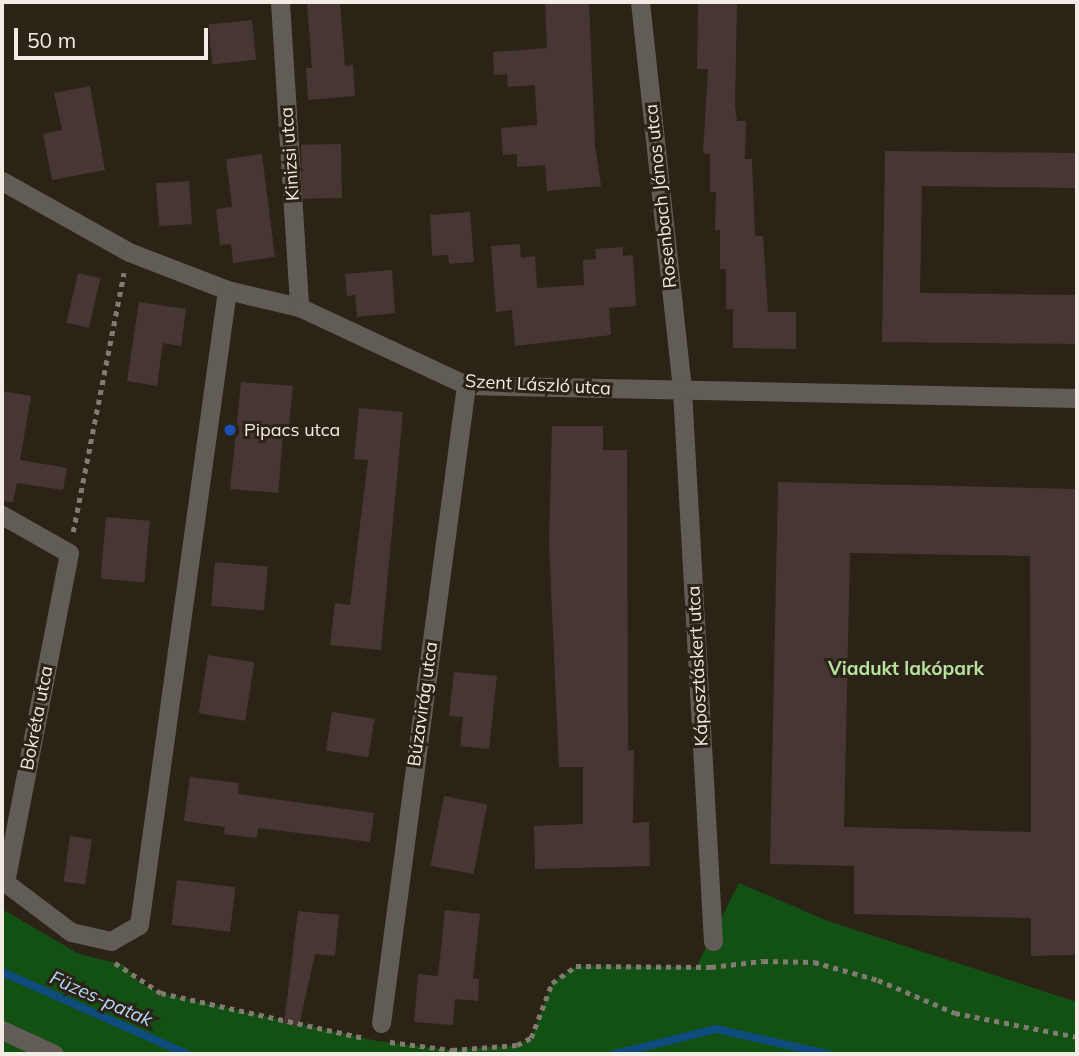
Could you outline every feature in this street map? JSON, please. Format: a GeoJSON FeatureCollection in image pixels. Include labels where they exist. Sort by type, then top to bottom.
{"type":"FeatureCollection","features":[{"type":"Feature","properties":{"kind":"street","name":"Kinizsi utca"},"geometry":{"type":"LineString","coordinates":[[280,2],[299,307]]}},
{"type":"Feature","properties":{"kind":"street","name":"Rosenbach János utca"},"geometry":{"type":"LineString","coordinates":[[640,2],[682,390]]}},
{"type":"Feature","properties":{"kind":"street","name":"Szent László utca"},"geometry":{"type":"LineString","coordinates":[[2,181],[129,252],[227,290],[299,307],[466,385],[1077,398]]}},
{"type":"Feature","properties":{"kind":"street"},"geometry":{"type":"LineString","coordinates":[[4,881],[71,932],[111,941],[139,925],[227,290]]}},
{"type":"Feature","properties":{"kind":"street","name":"Búzavirág utca"},"geometry":{"type":"LineString","coordinates":[[380,1023],[466,385]]}},
{"type":"Feature","properties":{"kind":"street","name":"Káposztáskert utca"},"geometry":{"type":"LineString","coordinates":[[682,390],[713,941]]}},
{"type":"Feature","properties":{"kind":"street"},"geometry":{"type":"LineString","coordinates":[[2,515],[69,553]]}},
{"type":"Feature","properties":{"kind":"street","name":"Bokréta utca"},"geometry":{"type":"LineString","coordinates":[[4,881],[69,553]]}},
{"type":"Feature","properties":{"kind":"street"},"geometry":{"type":"LineString","coordinates":[[2,1030],[54,1054]]}},
{"type":"Feature","properties":{"kind":"path"},"geometry":{"type":"LineString","coordinates":[[69,553],[129,252]]}},
{"type":"Feature","properties":{"kind":"path"},"geometry":{"type":"LineString","coordinates":[[101,960],[124,965],[139,983],[161,992],[377,1041],[452,1050],[517,1045],[531,1038],[552,984],[576,966],[711,967],[763,961],[814,961],[878,980],[955,1013],[1077,1037]]}},
{"type":"Feature","properties":{"kind":"green space"},"geometry":{"type":"Polygon","coordinates":[[[739,883],[828,921],[1077,1002],[1077,1054],[2,1054],[2,909],[79,954],[124,965],[140,983],[161,993],[377,1041],[452,1050],[517,1045],[531,1038],[552,983],[576,966],[696,967],[739,883]]]}},
{"type":"Feature","properties":{"kind":"building"},"geometry":{"type":"Polygon","coordinates":[[[307,2],[340,2],[345,66],[353,65],[355,96],[308,100],[306,68],[312,68],[307,2]]]}},
{"type":"Feature","properties":{"kind":"building"},"geometry":{"type":"Polygon","coordinates":[[[545,2],[589,2],[595,145],[601,186],[547,191],[545,165],[517,167],[517,154],[503,155],[501,128],[537,125],[535,85],[508,87],[507,74],[494,75],[493,52],[547,48],[545,2]]]}},
{"type":"Feature","properties":{"kind":"building"},"geometry":{"type":"Polygon","coordinates":[[[698,2],[737,2],[735,106],[737,121],[746,121],[745,159],[752,159],[755,236],[763,236],[768,312],[796,312],[796,349],[733,348],[733,309],[726,309],[726,269],[720,269],[720,230],[715,230],[716,192],[710,192],[710,154],[703,153],[708,69],[697,69],[698,2]]]}},
{"type":"Feature","properties":{"kind":"building"},"geometry":{"type":"Polygon","coordinates":[[[252,20],[256,60],[212,64],[208,25],[252,20]]]}},
{"type":"Feature","properties":{"kind":"building"},"geometry":{"type":"Polygon","coordinates":[[[90,86],[105,170],[52,180],[43,134],[62,130],[54,93],[90,86]]]}},
{"type":"Feature","properties":{"kind":"building"},"geometry":{"type":"Polygon","coordinates":[[[341,144],[342,198],[302,199],[301,145],[341,144]]]}},
{"type":"Feature","properties":{"kind":"building"},"geometry":{"type":"Polygon","coordinates":[[[885,151],[1077,153],[1077,188],[922,186],[920,293],[1077,295],[1077,344],[882,342],[885,151]]]}},
{"type":"Feature","properties":{"kind":"building"},"geometry":{"type":"Polygon","coordinates":[[[262,154],[275,257],[233,263],[231,244],[220,245],[216,209],[232,207],[226,159],[262,154]]]}},
{"type":"Feature","properties":{"kind":"building"},"geometry":{"type":"Polygon","coordinates":[[[189,181],[192,224],[159,226],[156,183],[189,181]]]}},
{"type":"Feature","properties":{"kind":"building"},"geometry":{"type":"Polygon","coordinates":[[[470,212],[474,262],[449,264],[448,255],[432,256],[430,215],[470,212]]]}},
{"type":"Feature","properties":{"kind":"building"},"geometry":{"type":"Polygon","coordinates":[[[520,244],[521,258],[535,256],[537,288],[584,285],[583,260],[596,259],[595,249],[623,247],[623,256],[633,255],[636,306],[609,308],[611,335],[515,346],[512,310],[496,312],[491,246],[520,244]]]}},
{"type":"Feature","properties":{"kind":"building"},"geometry":{"type":"Polygon","coordinates":[[[392,270],[395,313],[357,317],[355,295],[347,296],[345,274],[392,270]]]}},
{"type":"Feature","properties":{"kind":"building"},"geometry":{"type":"Polygon","coordinates":[[[78,273],[100,278],[89,328],[67,323],[78,273]]]}},
{"type":"Feature","properties":{"kind":"building"},"geometry":{"type":"Polygon","coordinates":[[[139,302],[186,309],[181,346],[163,343],[157,386],[127,381],[139,302]]]}},
{"type":"Feature","properties":{"kind":"building"},"geometry":{"type":"Polygon","coordinates":[[[241,382],[293,386],[289,425],[284,425],[278,493],[230,489],[241,382]]]}},
{"type":"Feature","properties":{"kind":"building"},"geometry":{"type":"Polygon","coordinates":[[[2,391],[31,396],[20,460],[67,468],[63,490],[17,483],[13,502],[2,501],[2,391]]]}},
{"type":"Feature","properties":{"kind":"building"},"geometry":{"type":"Polygon","coordinates":[[[359,408],[403,412],[381,650],[330,645],[335,603],[350,605],[368,460],[354,459],[359,408]]]}},
{"type":"Feature","properties":{"kind":"building"},"geometry":{"type":"Polygon","coordinates":[[[552,426],[603,426],[603,450],[627,450],[628,750],[634,750],[633,823],[649,822],[650,866],[535,869],[534,826],[583,824],[583,767],[559,767],[549,543],[552,426]]]}},
{"type":"Feature","properties":{"kind":"building"},"geometry":{"type":"Polygon","coordinates":[[[778,482],[1077,489],[1077,955],[1031,956],[1031,918],[854,914],[854,866],[770,864],[778,482]],[[850,553],[844,827],[1031,832],[1030,556],[850,553]]]}},
{"type":"Feature","properties":{"kind":"building"},"geometry":{"type":"Polygon","coordinates":[[[106,517],[150,521],[144,583],[101,579],[106,517]]]}},
{"type":"Feature","properties":{"kind":"building"},"geometry":{"type":"Polygon","coordinates":[[[215,562],[268,567],[264,610],[211,606],[215,562]]]}},
{"type":"Feature","properties":{"kind":"building"},"geometry":{"type":"Polygon","coordinates":[[[208,655],[254,662],[245,721],[199,713],[208,655]]]}},
{"type":"Feature","properties":{"kind":"building"},"geometry":{"type":"Polygon","coordinates":[[[454,672],[497,676],[489,749],[460,746],[463,717],[449,716],[454,672]]]}},
{"type":"Feature","properties":{"kind":"building"},"geometry":{"type":"Polygon","coordinates":[[[332,712],[374,719],[368,757],[326,751],[332,712]]]}},
{"type":"Feature","properties":{"kind":"building"},"geometry":{"type":"Polygon","coordinates":[[[190,777],[239,783],[238,794],[374,813],[370,842],[258,828],[257,838],[224,834],[225,827],[184,821],[190,777]]]}},
{"type":"Feature","properties":{"kind":"building"},"geometry":{"type":"Polygon","coordinates":[[[444,796],[487,804],[474,874],[430,866],[444,796]]]}},
{"type":"Feature","properties":{"kind":"building"},"geometry":{"type":"Polygon","coordinates":[[[70,836],[92,839],[85,885],[64,882],[70,836]]]}},
{"type":"Feature","properties":{"kind":"building"},"geometry":{"type":"Polygon","coordinates":[[[177,880],[236,887],[230,932],[172,925],[177,880]]]}},
{"type":"Feature","properties":{"kind":"building"},"geometry":{"type":"Polygon","coordinates":[[[445,910],[480,914],[473,978],[479,979],[478,1001],[455,999],[453,1025],[414,1022],[418,974],[438,976],[445,910]]]}},
{"type":"Feature","properties":{"kind":"building"},"geometry":{"type":"Polygon","coordinates":[[[298,911],[339,915],[335,956],[315,954],[299,1026],[284,1024],[298,911]]]}},
{"type":"Feature","properties":{"kind":"waterway","name":"Füzes-patak"},"geometry":{"type":"LineString","coordinates":[[2,972],[187,1054]]}},
{"type":"Feature","properties":{"kind":"waterway","name":"Füzes-patak"},"geometry":{"type":"LineString","coordinates":[[615,1054],[716,1029],[828,1054]]}},
{"type":"Feature","properties":{"kind":"place","name":"Pipacs utca"},"geometry":{"type":"Point","coordinates":[230,430]}},
{"type":"Feature","properties":{"kind":"district","name":"Viadukt lakópark"},"geometry":{"type":"Point","coordinates":[906,669]}}]}
